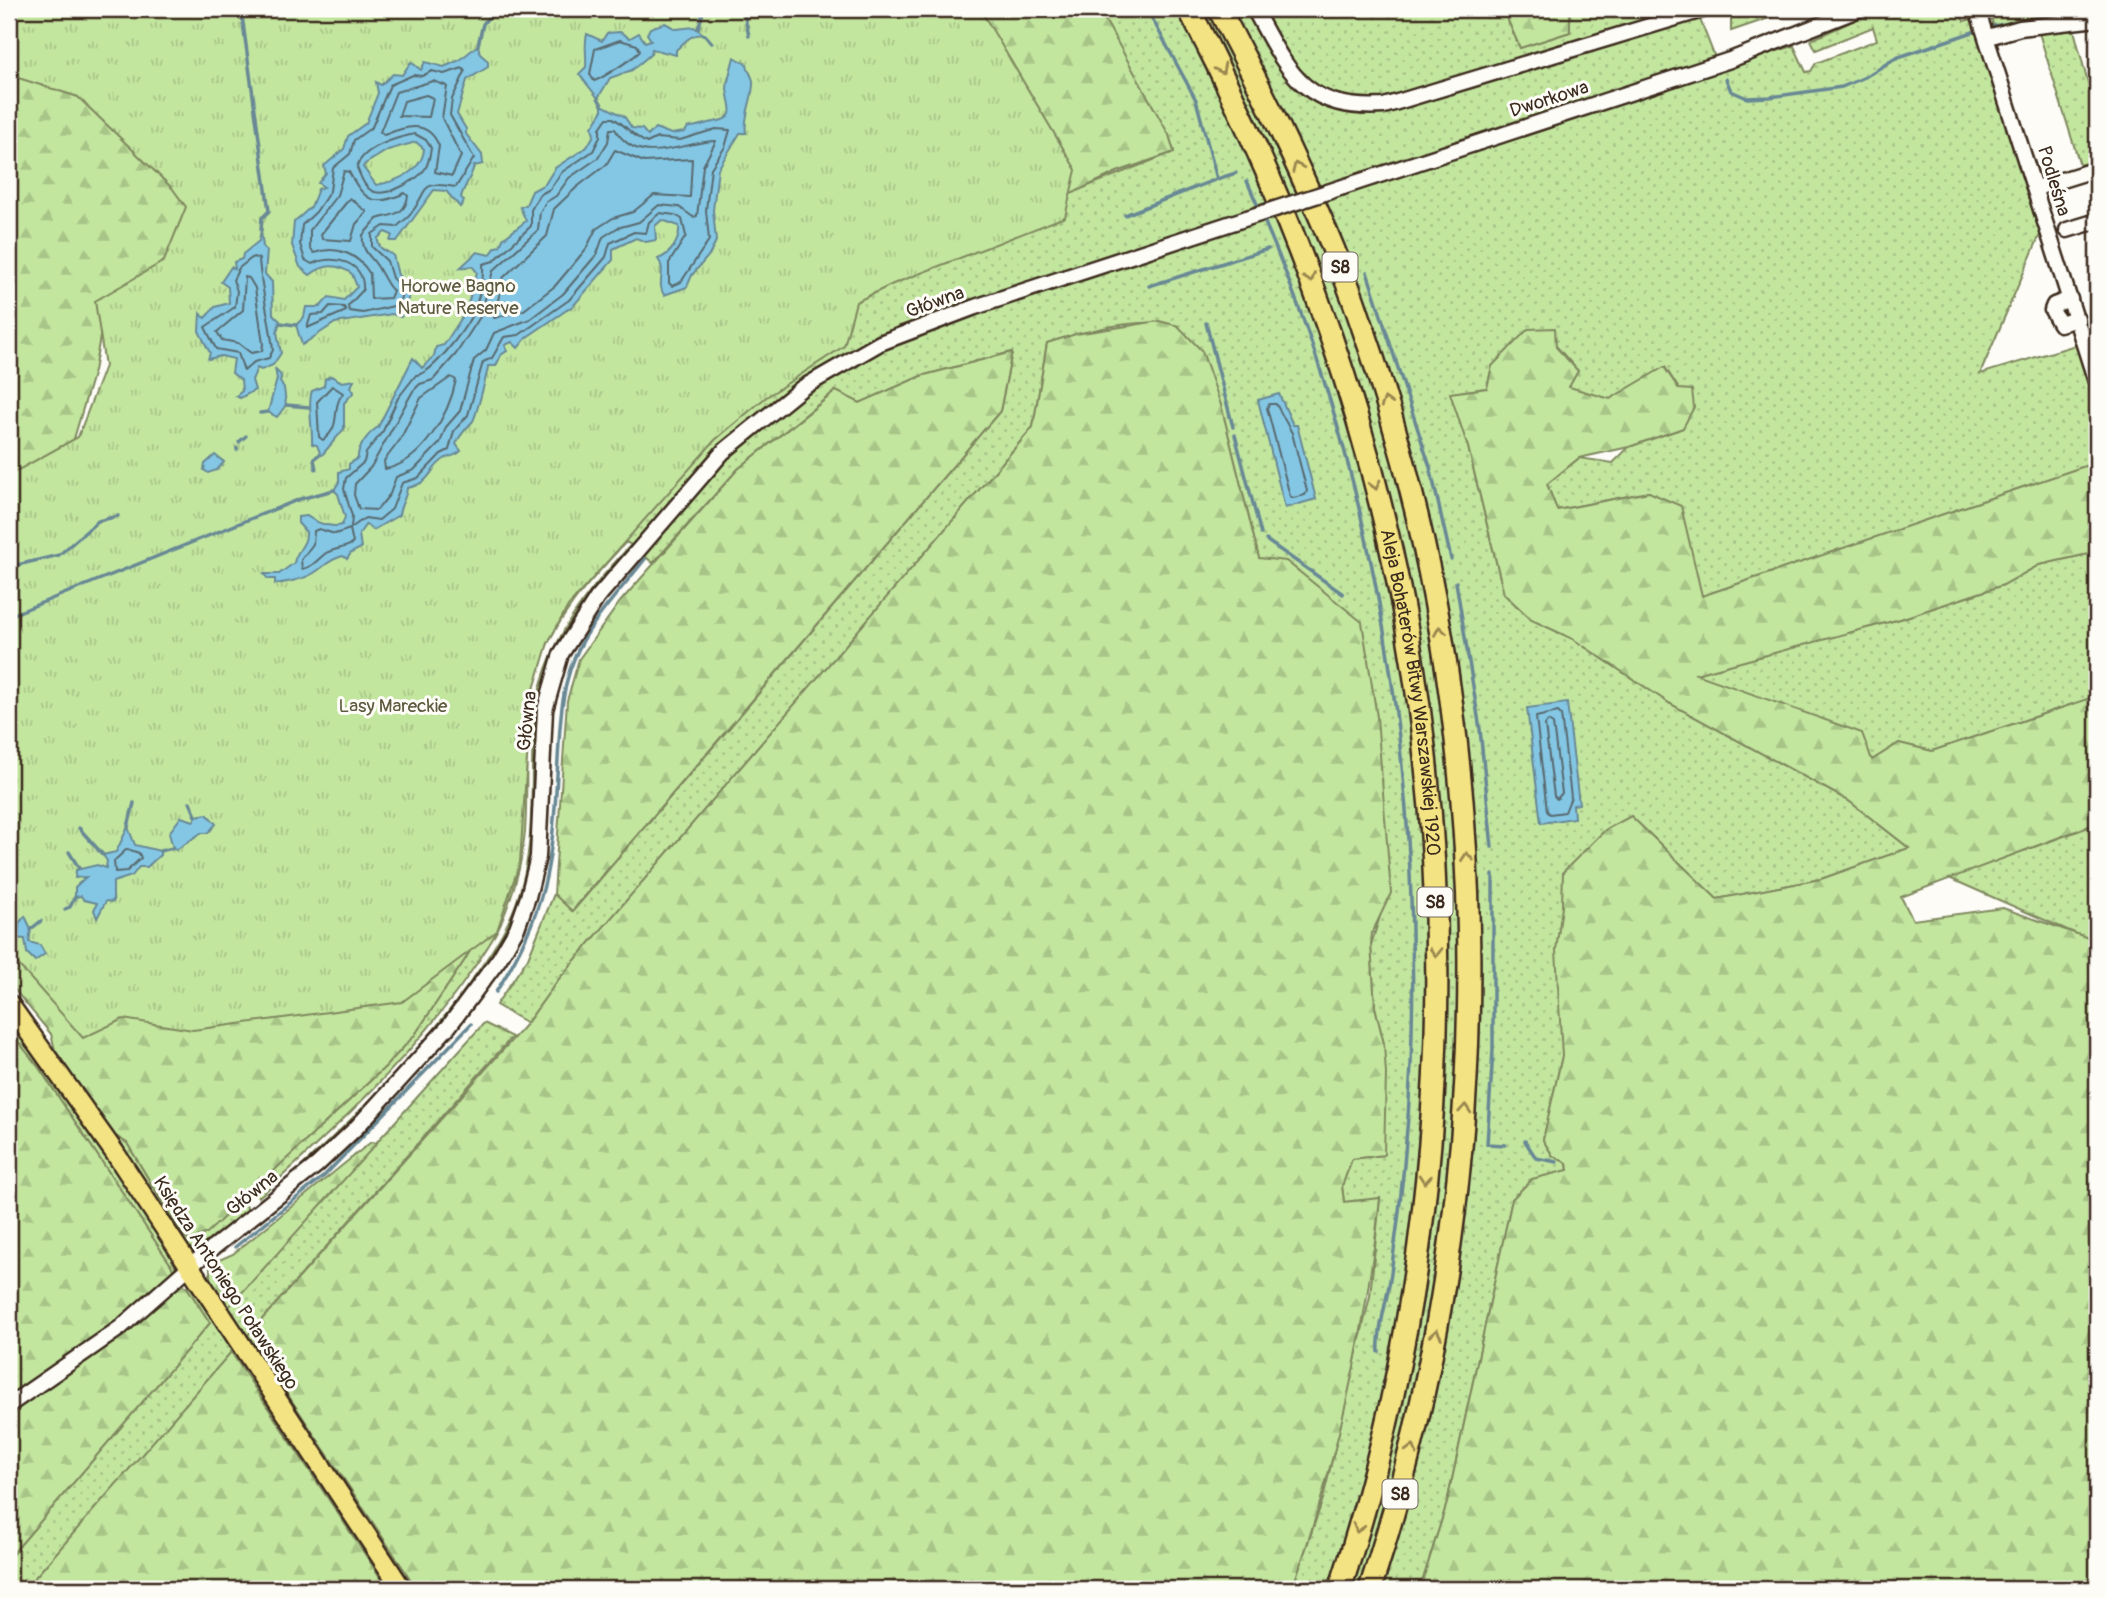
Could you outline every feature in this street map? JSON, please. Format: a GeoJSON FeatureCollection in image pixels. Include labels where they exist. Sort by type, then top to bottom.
{"type":"FeatureCollection","features":[{"type":"Feature","properties":{"kind":"highway","name":"Aleja Bohaterów Bitwy Warszawskiej 1920"},"geometry":{"type":"LineString","coordinates":[[1189,9],[1231,89],[1281,203],[1321,308],[1357,419],[1390,545],[1413,671],[1432,847],[1436,995],[1429,1142],[1411,1297],[1382,1439],[1340,1589]]}},
{"type":"Feature","properties":{"kind":"highway","name":"Aleja Bohaterów Bitwy Warszawskiej 1920"},"geometry":{"type":"LineString","coordinates":[[1219,9],[1284,137],[1352,299],[1388,410],[1423,539],[1452,706],[1465,830],[1469,933],[1467,1075],[1458,1191],[1431,1365],[1412,1448],[1370,1589]]}},
{"type":"Feature","properties":{"kind":"main road","name":"Księdza Antoniego Poławskiego"},"geometry":{"type":"LineString","coordinates":[[9,1004],[42,1048],[402,1589]]}},
{"type":"Feature","properties":{"kind":"street"},"geometry":{"type":"LineString","coordinates":[[1254,9],[1288,71],[1305,88],[1327,101],[1346,106],[1384,106],[1706,9]]}},
{"type":"Feature","properties":{"kind":"street","name":"Dworkowa"},"geometry":{"type":"LineString","coordinates":[[1247,218],[1730,60],[1860,9]]}},
{"type":"Feature","properties":{"kind":"street","name":"Podleśna"},"geometry":{"type":"LineString","coordinates":[[1977,9],[2070,299],[2077,319],[2090,339],[2097,385]]}},
{"type":"Feature","properties":{"kind":"street"},"geometry":{"type":"LineString","coordinates":[[1988,37],[2020,28],[2097,19]]}},
{"type":"Feature","properties":{"kind":"street"},"geometry":{"type":"LineString","coordinates":[[2036,188],[2097,169]]}},
{"type":"Feature","properties":{"kind":"street","name":"Główna"},"geometry":{"type":"LineString","coordinates":[[9,1405],[120,1328],[189,1267],[282,1194],[356,1128],[435,1045],[499,959],[517,928],[538,857],[544,719],[550,684],[561,654],[597,598],[723,452],[802,388],[880,343],[975,307],[1247,218]]}},
{"type":"Feature","properties":{"kind":"street","name":"Podleśna"},"geometry":{"type":"LineString","coordinates":[[2067,230],[2097,221]]}},
{"type":"Feature","properties":{"kind":"street"},"geometry":{"type":"LineString","coordinates":[[2070,299],[2054,304],[2052,310],[2060,324],[2077,319]]}},
{"type":"Feature","properties":{"kind":"green space"},"geometry":{"type":"Polygon","coordinates":[[[9,9],[278,176],[103,320],[94,371],[68,459],[9,506],[9,9]]]}},
{"type":"Feature","properties":{"kind":"green space","name":"Horowe Bagno Nature Reserve"},"geometry":{"type":"Polygon","coordinates":[[[9,9],[980,9],[1076,170],[1065,217],[893,284],[856,302],[844,346],[765,398],[715,440],[568,606],[548,643],[531,699],[520,862],[497,931],[402,1002],[193,1030],[123,1019],[83,1038],[9,954],[9,475],[78,437],[105,366],[95,301],[164,261],[186,207],[172,188],[78,97],[9,75],[9,9]]]}},
{"type":"Feature","properties":{"kind":"green space","name":"Lasy Mareckie"},"geometry":{"type":"Polygon","coordinates":[[[806,9],[1099,9],[1169,135],[1174,152],[1117,172],[1029,214],[867,282],[678,463],[530,654],[502,896],[466,958],[414,1036],[385,1067],[207,1233],[190,1241],[181,1233],[127,1143],[111,1133],[55,1050],[51,1034],[9,983],[9,936],[806,9]]]}},
{"type":"Feature","properties":{"kind":"green space"},"geometry":{"type":"Polygon","coordinates":[[[1084,9],[1503,9],[1520,48],[1570,32],[1570,9],[1696,9],[1719,68],[1794,46],[1806,72],[1811,71],[1816,63],[1877,40],[1873,27],[1816,50],[1811,40],[1879,9],[1964,9],[1960,14],[1964,21],[1972,19],[1978,28],[1993,24],[1989,9],[2097,9],[2097,16],[1987,43],[2042,230],[1980,374],[2079,344],[2097,345],[2097,462],[1702,596],[1649,492],[1557,510],[1547,484],[1579,458],[1613,463],[1629,447],[1683,428],[1679,389],[1665,367],[1610,399],[1568,387],[1578,371],[1556,346],[1492,366],[1487,388],[1451,393],[1468,447],[1504,594],[1532,620],[1573,639],[1669,703],[1849,801],[1909,848],[1821,879],[1717,899],[1631,816],[1563,872],[1562,1056],[1543,1140],[1553,1156],[1567,1163],[1568,1171],[1543,1177],[1512,1199],[1447,1503],[1420,1589],[1292,1589],[1323,1499],[1370,1296],[1380,1199],[1344,1202],[1342,1186],[1352,1159],[1383,1155],[1384,1044],[1375,1007],[1371,945],[1380,916],[1259,559],[1221,405],[1178,326],[1162,323],[1129,324],[1047,343],[1033,427],[558,980],[527,1023],[496,1005],[528,958],[554,894],[573,911],[1000,411],[1012,352],[921,376],[860,403],[835,391],[738,469],[653,563],[633,546],[585,603],[550,666],[539,714],[528,872],[505,935],[450,1018],[415,1058],[340,1134],[269,1196],[323,1147],[400,1069],[447,1013],[502,934],[517,901],[527,860],[533,733],[536,705],[543,679],[564,630],[594,586],[631,545],[626,542],[564,615],[538,667],[527,728],[523,851],[510,899],[493,939],[439,1015],[391,1070],[340,1123],[259,1197],[252,1191],[385,1067],[414,1036],[466,958],[514,726],[547,621],[840,299],[1084,9]],[[1169,135],[1083,188],[1174,152],[1169,135]]]}},
{"type":"Feature","properties":{"kind":"green space"},"geometry":{"type":"Polygon","coordinates":[[[1503,9],[1570,9],[1570,32],[1520,48],[1503,9]]]}},
{"type":"Feature","properties":{"kind":"green space"},"geometry":{"type":"Polygon","coordinates":[[[1738,9],[1796,9],[1731,31],[1731,12],[1738,9]]]}},
{"type":"Feature","properties":{"kind":"green space"},"geometry":{"type":"Polygon","coordinates":[[[2074,30],[2090,91],[2097,92],[2097,160],[2080,165],[2039,33],[2074,30]]]}},
{"type":"Feature","properties":{"kind":"green space"},"geometry":{"type":"Polygon","coordinates":[[[1159,321],[1178,326],[1202,351],[1221,405],[1259,558],[1286,561],[1362,622],[1377,717],[1391,893],[1372,933],[1371,945],[1375,1007],[1384,1044],[1386,1074],[1384,1155],[1352,1159],[1342,1186],[1344,1202],[1380,1198],[1367,1298],[1348,1396],[1323,1493],[1292,1589],[417,1589],[248,1335],[527,1023],[558,980],[1033,427],[1047,343],[1076,334],[1159,321]]]}},
{"type":"Feature","properties":{"kind":"green space"},"geometry":{"type":"Polygon","coordinates":[[[1555,328],[1556,347],[1578,371],[1569,387],[1610,399],[1664,367],[1679,389],[1692,390],[1694,407],[1683,428],[1629,447],[1579,458],[1547,484],[1557,510],[1649,492],[1681,506],[1702,596],[2097,462],[2097,552],[2039,565],[2003,585],[1900,619],[1696,674],[1862,733],[1872,760],[1899,743],[1932,751],[2097,696],[2097,823],[1901,897],[1913,920],[2003,908],[2097,941],[2097,1589],[1420,1589],[1447,1503],[1512,1199],[1532,1179],[1568,1170],[1567,1163],[1553,1156],[1543,1140],[1562,1056],[1556,950],[1562,907],[1563,872],[1605,830],[1631,816],[1717,899],[1821,879],[1909,848],[1849,801],[1669,703],[1573,639],[1532,620],[1504,594],[1468,447],[1450,393],[1487,388],[1492,366],[1528,329],[1555,328]]]}},
{"type":"Feature","properties":{"kind":"green space"},"geometry":{"type":"Polygon","coordinates":[[[1012,352],[1000,411],[572,911],[554,894],[567,701],[579,659],[620,602],[738,469],[836,391],[860,403],[921,376],[1012,352]]]}},
{"type":"Feature","properties":{"kind":"green space"},"geometry":{"type":"Polygon","coordinates":[[[2097,552],[2097,696],[1932,751],[1899,743],[1872,760],[1694,674],[1900,619],[2003,585],[2039,565],[2097,552]]]}},
{"type":"Feature","properties":{"kind":"green space"},"geometry":{"type":"Polygon","coordinates":[[[2097,824],[2097,943],[1949,878],[2097,824]]]}},
{"type":"Feature","properties":{"kind":"green space"},"geometry":{"type":"Polygon","coordinates":[[[9,1016],[85,1123],[169,1252],[176,1268],[172,1273],[171,1265],[39,1068],[9,1030],[9,1016]]]}},
{"type":"Feature","properties":{"kind":"green space"},"geometry":{"type":"Polygon","coordinates":[[[484,1023],[512,1037],[248,1335],[417,1589],[412,1589],[210,1282],[228,1307],[484,1023]]]}},
{"type":"Feature","properties":{"kind":"green space"},"geometry":{"type":"Polygon","coordinates":[[[9,1030],[39,1068],[171,1265],[181,1285],[186,1286],[210,1323],[9,1558],[9,1030]]]}},
{"type":"Feature","properties":{"kind":"green space"},"geometry":{"type":"Polygon","coordinates":[[[111,1133],[127,1143],[181,1233],[190,1241],[244,1197],[248,1212],[203,1249],[190,1249],[111,1133]]]}},
{"type":"Feature","properties":{"kind":"green space"},"geometry":{"type":"Polygon","coordinates":[[[371,1142],[377,1143],[228,1308],[210,1282],[210,1264],[233,1254],[371,1142]]]}},
{"type":"Feature","properties":{"kind":"green space"},"geometry":{"type":"Polygon","coordinates":[[[186,1286],[191,1288],[216,1323],[394,1589],[388,1589],[231,1353],[25,1589],[9,1589],[9,1558],[210,1323],[186,1286]]]}},
{"type":"Feature","properties":{"kind":"green space"},"geometry":{"type":"Polygon","coordinates":[[[231,1352],[388,1589],[25,1589],[231,1352]]]}},
{"type":"Feature","properties":{"kind":"water"},"geometry":{"type":"Polygon","coordinates":[[[665,23],[676,29],[694,27],[705,35],[689,38],[676,50],[676,55],[652,49],[651,54],[632,70],[610,78],[598,98],[579,74],[586,67],[587,34],[602,41],[607,33],[620,32],[630,38],[639,33],[645,42],[651,40],[647,34],[650,28],[665,23]]]}},
{"type":"Feature","properties":{"kind":"water"},"geometry":{"type":"Polygon","coordinates":[[[478,45],[480,54],[488,61],[488,67],[467,80],[457,114],[466,134],[482,155],[483,164],[474,166],[462,193],[464,201],[460,207],[446,191],[434,190],[397,241],[390,241],[392,235],[385,232],[378,238],[380,247],[393,255],[398,275],[405,280],[410,290],[401,317],[392,314],[335,323],[302,345],[296,325],[304,317],[306,307],[320,307],[329,297],[344,300],[357,287],[352,274],[336,267],[325,267],[310,275],[300,267],[292,245],[294,222],[311,207],[318,189],[324,187],[318,183],[326,173],[324,166],[344,149],[348,136],[366,123],[378,93],[376,82],[381,85],[393,74],[402,75],[411,62],[421,70],[425,62],[444,67],[460,60],[478,45]],[[416,142],[388,150],[363,167],[376,185],[391,181],[413,170],[424,149],[416,142]]]}},
{"type":"Feature","properties":{"kind":"water"},"geometry":{"type":"Polygon","coordinates":[[[734,57],[747,64],[753,81],[746,133],[740,133],[718,169],[713,210],[716,241],[710,254],[692,275],[687,287],[664,295],[661,286],[662,268],[658,259],[674,246],[679,226],[662,220],[655,226],[656,240],[646,242],[636,238],[613,249],[613,260],[574,305],[527,337],[518,348],[512,342],[505,345],[507,351],[501,355],[496,366],[488,366],[475,417],[456,444],[461,451],[440,462],[422,483],[407,488],[399,515],[373,530],[366,524],[359,534],[361,548],[351,553],[347,559],[338,557],[314,573],[295,580],[275,584],[275,579],[268,579],[264,574],[279,574],[294,563],[303,545],[306,532],[298,523],[298,517],[307,516],[319,523],[342,525],[345,517],[338,494],[334,490],[339,482],[339,472],[349,469],[349,464],[358,458],[362,445],[378,427],[413,358],[422,368],[434,356],[436,347],[444,345],[466,311],[477,272],[472,266],[460,268],[477,252],[490,255],[503,239],[526,221],[520,207],[526,205],[532,191],[545,184],[555,168],[587,147],[594,135],[592,127],[602,112],[602,105],[624,116],[632,128],[642,129],[648,136],[655,128],[671,134],[685,132],[688,127],[722,120],[730,115],[731,111],[727,89],[734,57]]]}},
{"type":"Feature","properties":{"kind":"water"},"geometry":{"type":"Polygon","coordinates":[[[261,230],[263,247],[267,251],[265,274],[272,282],[273,314],[280,321],[277,332],[281,353],[273,365],[261,370],[257,368],[252,380],[255,390],[240,398],[236,396],[242,391],[241,380],[232,373],[234,359],[221,356],[208,359],[210,353],[199,331],[200,313],[205,318],[215,307],[229,303],[228,287],[221,282],[231,267],[235,269],[234,262],[242,259],[243,254],[259,241],[261,230]]]}},
{"type":"Feature","properties":{"kind":"water"},"geometry":{"type":"Polygon","coordinates":[[[275,368],[281,376],[286,405],[277,417],[268,412],[277,379],[275,368]]]}},
{"type":"Feature","properties":{"kind":"water"},"geometry":{"type":"Polygon","coordinates":[[[331,376],[342,382],[354,380],[351,387],[354,392],[344,403],[344,429],[322,455],[317,456],[320,453],[317,445],[312,444],[311,396],[312,391],[324,386],[325,379],[331,376]]]}},
{"type":"Feature","properties":{"kind":"water"},"geometry":{"type":"Polygon","coordinates":[[[1279,394],[1293,425],[1297,425],[1316,499],[1285,508],[1258,400],[1279,394]]]}},
{"type":"Feature","properties":{"kind":"water"},"geometry":{"type":"Polygon","coordinates":[[[215,455],[224,462],[217,470],[208,473],[204,470],[205,464],[215,455]]]}},
{"type":"Feature","properties":{"kind":"water"},"geometry":{"type":"Polygon","coordinates":[[[1567,703],[1579,804],[1573,805],[1574,818],[1541,823],[1527,708],[1567,703]]]}},
{"type":"Feature","properties":{"kind":"water"},"geometry":{"type":"Polygon","coordinates":[[[207,814],[216,824],[208,833],[201,833],[176,850],[173,848],[169,833],[181,817],[194,821],[196,816],[207,814]]]}},
{"type":"Feature","properties":{"kind":"water"},"geometry":{"type":"Polygon","coordinates":[[[128,827],[135,845],[160,851],[160,855],[147,867],[139,867],[132,876],[113,882],[113,902],[106,901],[97,918],[94,910],[97,903],[84,900],[81,896],[75,897],[75,887],[86,877],[75,878],[76,870],[97,865],[106,868],[107,861],[103,855],[116,852],[128,827]]]}},
{"type":"Feature","properties":{"kind":"water"},"geometry":{"type":"Polygon","coordinates":[[[25,916],[31,929],[29,942],[40,945],[45,954],[35,961],[27,953],[25,939],[12,938],[18,934],[19,923],[25,916]]]}},
{"type":"Feature","properties":{"kind":"waterway"},"geometry":{"type":"LineString","coordinates":[[241,9],[269,211],[262,218],[261,230]]}},
{"type":"Feature","properties":{"kind":"waterway"},"geometry":{"type":"LineString","coordinates":[[478,45],[483,24],[495,9]]}},
{"type":"Feature","properties":{"kind":"waterway"},"geometry":{"type":"LineString","coordinates":[[698,29],[704,9]]}},
{"type":"Feature","properties":{"kind":"waterway"},"geometry":{"type":"LineString","coordinates":[[743,9],[749,36]]}},
{"type":"Feature","properties":{"kind":"waterway"},"geometry":{"type":"LineString","coordinates":[[1147,9],[1196,100],[1217,179],[1236,173]]}},
{"type":"Feature","properties":{"kind":"waterway"},"geometry":{"type":"LineString","coordinates":[[1994,26],[2081,9]]}},
{"type":"Feature","properties":{"kind":"waterway"},"geometry":{"type":"LineString","coordinates":[[1726,79],[1731,91],[1747,98],[1842,87],[1896,58],[1979,30]]}},
{"type":"Feature","properties":{"kind":"waterway"},"geometry":{"type":"LineString","coordinates":[[705,35],[712,43]]}},
{"type":"Feature","properties":{"kind":"waterway"},"geometry":{"type":"LineString","coordinates":[[598,98],[602,105]]}},
{"type":"Feature","properties":{"kind":"waterway"},"geometry":{"type":"LineString","coordinates":[[1125,215],[1217,179]]}},
{"type":"Feature","properties":{"kind":"waterway"},"geometry":{"type":"LineString","coordinates":[[1247,181],[1260,211]]}},
{"type":"Feature","properties":{"kind":"waterway"},"geometry":{"type":"LineString","coordinates":[[1263,218],[1303,318],[1336,421],[1363,526],[1384,633],[1399,740],[1409,849],[1413,957],[1411,1065],[1401,1195],[1379,1352]]}},
{"type":"Feature","properties":{"kind":"waterway"},"geometry":{"type":"LineString","coordinates":[[1149,286],[1268,249]]}},
{"type":"Feature","properties":{"kind":"waterway"},"geometry":{"type":"LineString","coordinates":[[1367,272],[1430,467],[1451,559]]}},
{"type":"Feature","properties":{"kind":"waterway"},"geometry":{"type":"LineString","coordinates":[[280,323],[296,325]]}},
{"type":"Feature","properties":{"kind":"waterway"},"geometry":{"type":"LineString","coordinates":[[1206,323],[1233,427]]}},
{"type":"Feature","properties":{"kind":"waterway"},"geometry":{"type":"LineString","coordinates":[[286,405],[309,407]]}},
{"type":"Feature","properties":{"kind":"waterway"},"geometry":{"type":"LineString","coordinates":[[260,413],[268,412]]}},
{"type":"Feature","properties":{"kind":"waterway"},"geometry":{"type":"LineString","coordinates":[[1235,435],[1261,534]]}},
{"type":"Feature","properties":{"kind":"waterway"},"geometry":{"type":"LineString","coordinates":[[239,442],[246,436]]}},
{"type":"Feature","properties":{"kind":"waterway"},"geometry":{"type":"LineString","coordinates":[[316,469],[314,460],[317,456]]}},
{"type":"Feature","properties":{"kind":"waterway"},"geometry":{"type":"LineString","coordinates":[[9,616],[300,499],[334,490]]}},
{"type":"Feature","properties":{"kind":"waterway"},"geometry":{"type":"LineString","coordinates":[[9,567],[59,555],[98,521],[118,516]]}},
{"type":"Feature","properties":{"kind":"waterway"},"geometry":{"type":"LineString","coordinates":[[1266,540],[1343,594]]}},
{"type":"Feature","properties":{"kind":"waterway"},"geometry":{"type":"LineString","coordinates":[[496,992],[526,938],[536,913],[549,863],[561,716],[569,673],[588,632],[645,559]]}},
{"type":"Feature","properties":{"kind":"waterway"},"geometry":{"type":"LineString","coordinates":[[1456,582],[1480,729],[1492,847]]}},
{"type":"Feature","properties":{"kind":"waterway"},"geometry":{"type":"LineString","coordinates":[[190,802],[196,816]]}},
{"type":"Feature","properties":{"kind":"waterway"},"geometry":{"type":"LineString","coordinates":[[128,827],[134,803]]}},
{"type":"Feature","properties":{"kind":"waterway"},"geometry":{"type":"LineString","coordinates":[[79,828],[103,855]]}},
{"type":"Feature","properties":{"kind":"waterway"},"geometry":{"type":"LineString","coordinates":[[160,851],[173,848]]}},
{"type":"Feature","properties":{"kind":"waterway"},"geometry":{"type":"LineString","coordinates":[[69,852],[79,868]]}},
{"type":"Feature","properties":{"kind":"waterway"},"geometry":{"type":"LineString","coordinates":[[1493,875],[1493,1050],[1487,1144],[1505,1145]]}},
{"type":"Feature","properties":{"kind":"waterway"},"geometry":{"type":"LineString","coordinates":[[65,909],[70,907],[75,897]]}},
{"type":"Feature","properties":{"kind":"waterway"},"geometry":{"type":"LineString","coordinates":[[31,929],[41,921]]}},
{"type":"Feature","properties":{"kind":"waterway"},"geometry":{"type":"LineString","coordinates":[[235,1247],[324,1176],[471,1024]]}},
{"type":"Feature","properties":{"kind":"waterway"},"geometry":{"type":"LineString","coordinates":[[1525,1141],[1536,1158],[1557,1162]]}}]}
